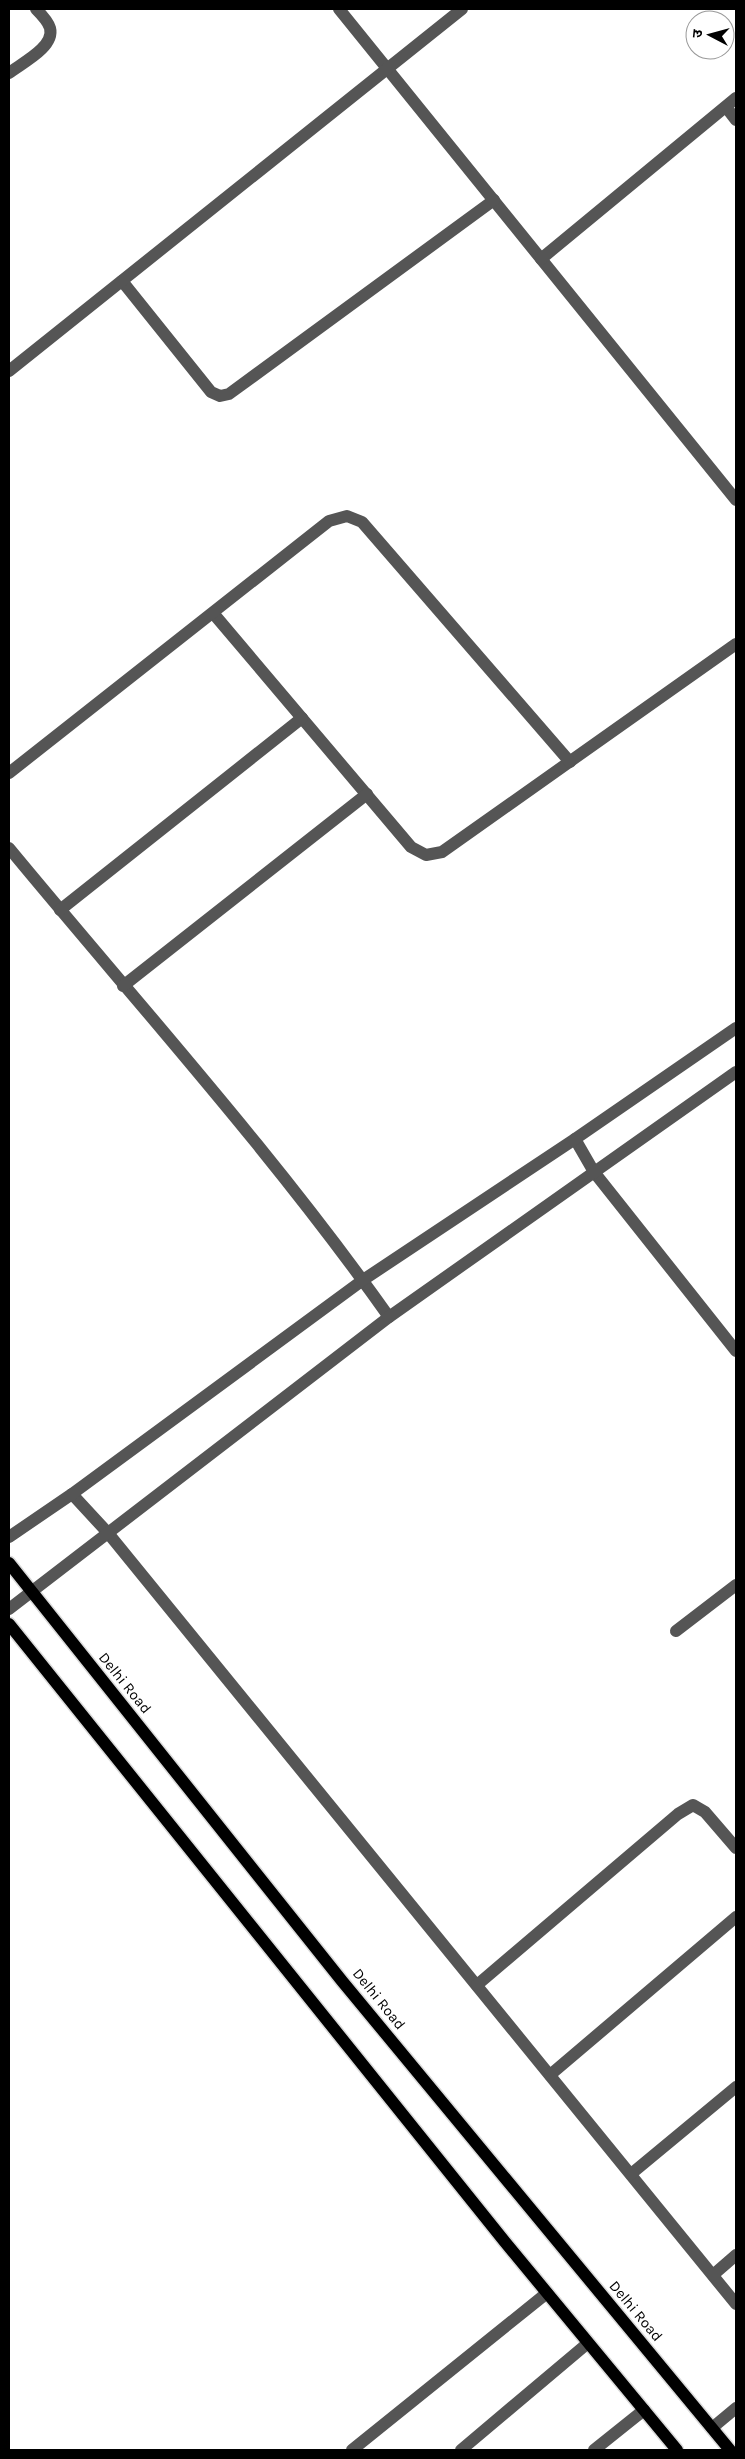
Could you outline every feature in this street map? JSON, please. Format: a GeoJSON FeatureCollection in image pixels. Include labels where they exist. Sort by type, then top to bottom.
{"type":"FeatureCollection","features":[{"type":"Feature","properties":{"kind":"main road","name":"Delhi Road"},"geometry":{"type":"LineString","coordinates":[[9,1563],[342,1981],[730,2450]]}},
{"type":"Feature","properties":{"kind":"main road"},"geometry":{"type":"LineString","coordinates":[[9,1624],[547,2293],[677,2450]]}},
{"type":"Feature","properties":{"kind":"street"},"geometry":{"type":"LineString","coordinates":[[9,73],[49,43],[51,35],[50,26],[36,9]]}},
{"type":"Feature","properties":{"kind":"street"},"geometry":{"type":"LineString","coordinates":[[339,9],[736,500]]}},
{"type":"Feature","properties":{"kind":"street"},"geometry":{"type":"LineString","coordinates":[[9,371],[462,9]]}},
{"type":"Feature","properties":{"kind":"street"},"geometry":{"type":"LineString","coordinates":[[542,259],[736,98]]}},
{"type":"Feature","properties":{"kind":"street"},"geometry":{"type":"LineString","coordinates":[[726,107],[736,120]]}},
{"type":"Feature","properties":{"kind":"street"},"geometry":{"type":"LineString","coordinates":[[122,281],[211,392],[220,396],[229,394],[494,200]]}},
{"type":"Feature","properties":{"kind":"street"},"geometry":{"type":"LineString","coordinates":[[9,773],[329,521],[347,516],[362,522],[570,762]]}},
{"type":"Feature","properties":{"kind":"street"},"geometry":{"type":"LineString","coordinates":[[213,613],[411,847],[426,855],[442,852],[736,644]]}},
{"type":"Feature","properties":{"kind":"street"},"geometry":{"type":"LineString","coordinates":[[60,910],[302,718]]}},
{"type":"Feature","properties":{"kind":"street"},"geometry":{"type":"LineString","coordinates":[[123,986],[366,794]]}},
{"type":"Feature","properties":{"kind":"street"},"geometry":{"type":"LineString","coordinates":[[9,848],[123,986],[234,1113],[363,1280],[389,1317]]}},
{"type":"Feature","properties":{"kind":"street"},"geometry":{"type":"LineString","coordinates":[[9,1536],[72,1494],[363,1280],[575,1139],[736,1028]]}},
{"type":"Feature","properties":{"kind":"street"},"geometry":{"type":"LineString","coordinates":[[9,1609],[389,1317],[736,1072]]}},
{"type":"Feature","properties":{"kind":"street"},"geometry":{"type":"LineString","coordinates":[[575,1139],[594,1172],[736,1351]]}},
{"type":"Feature","properties":{"kind":"street"},"geometry":{"type":"LineString","coordinates":[[72,1494],[108,1533],[736,2304]]}},
{"type":"Feature","properties":{"kind":"street"},"geometry":{"type":"LineString","coordinates":[[676,1631],[736,1585]]}},
{"type":"Feature","properties":{"kind":"street"},"geometry":{"type":"LineString","coordinates":[[477,1985],[678,1814],[693,1805],[705,1812],[736,1848]]}},
{"type":"Feature","properties":{"kind":"street"},"geometry":{"type":"LineString","coordinates":[[550,2075],[736,1917]]}},
{"type":"Feature","properties":{"kind":"street"},"geometry":{"type":"LineString","coordinates":[[630,2174],[736,2087]]}},
{"type":"Feature","properties":{"kind":"street"},"geometry":{"type":"LineString","coordinates":[[713,2275],[736,2255]]}},
{"type":"Feature","properties":{"kind":"street"},"geometry":{"type":"LineString","coordinates":[[352,2450],[547,2293]]}},
{"type":"Feature","properties":{"kind":"street"},"geometry":{"type":"LineString","coordinates":[[461,2450],[588,2343]]}},
{"type":"Feature","properties":{"kind":"street"},"geometry":{"type":"LineString","coordinates":[[712,2428],[736,2408]]}},
{"type":"Feature","properties":{"kind":"street"},"geometry":{"type":"LineString","coordinates":[[594,2450],[644,2410]]}}]}
